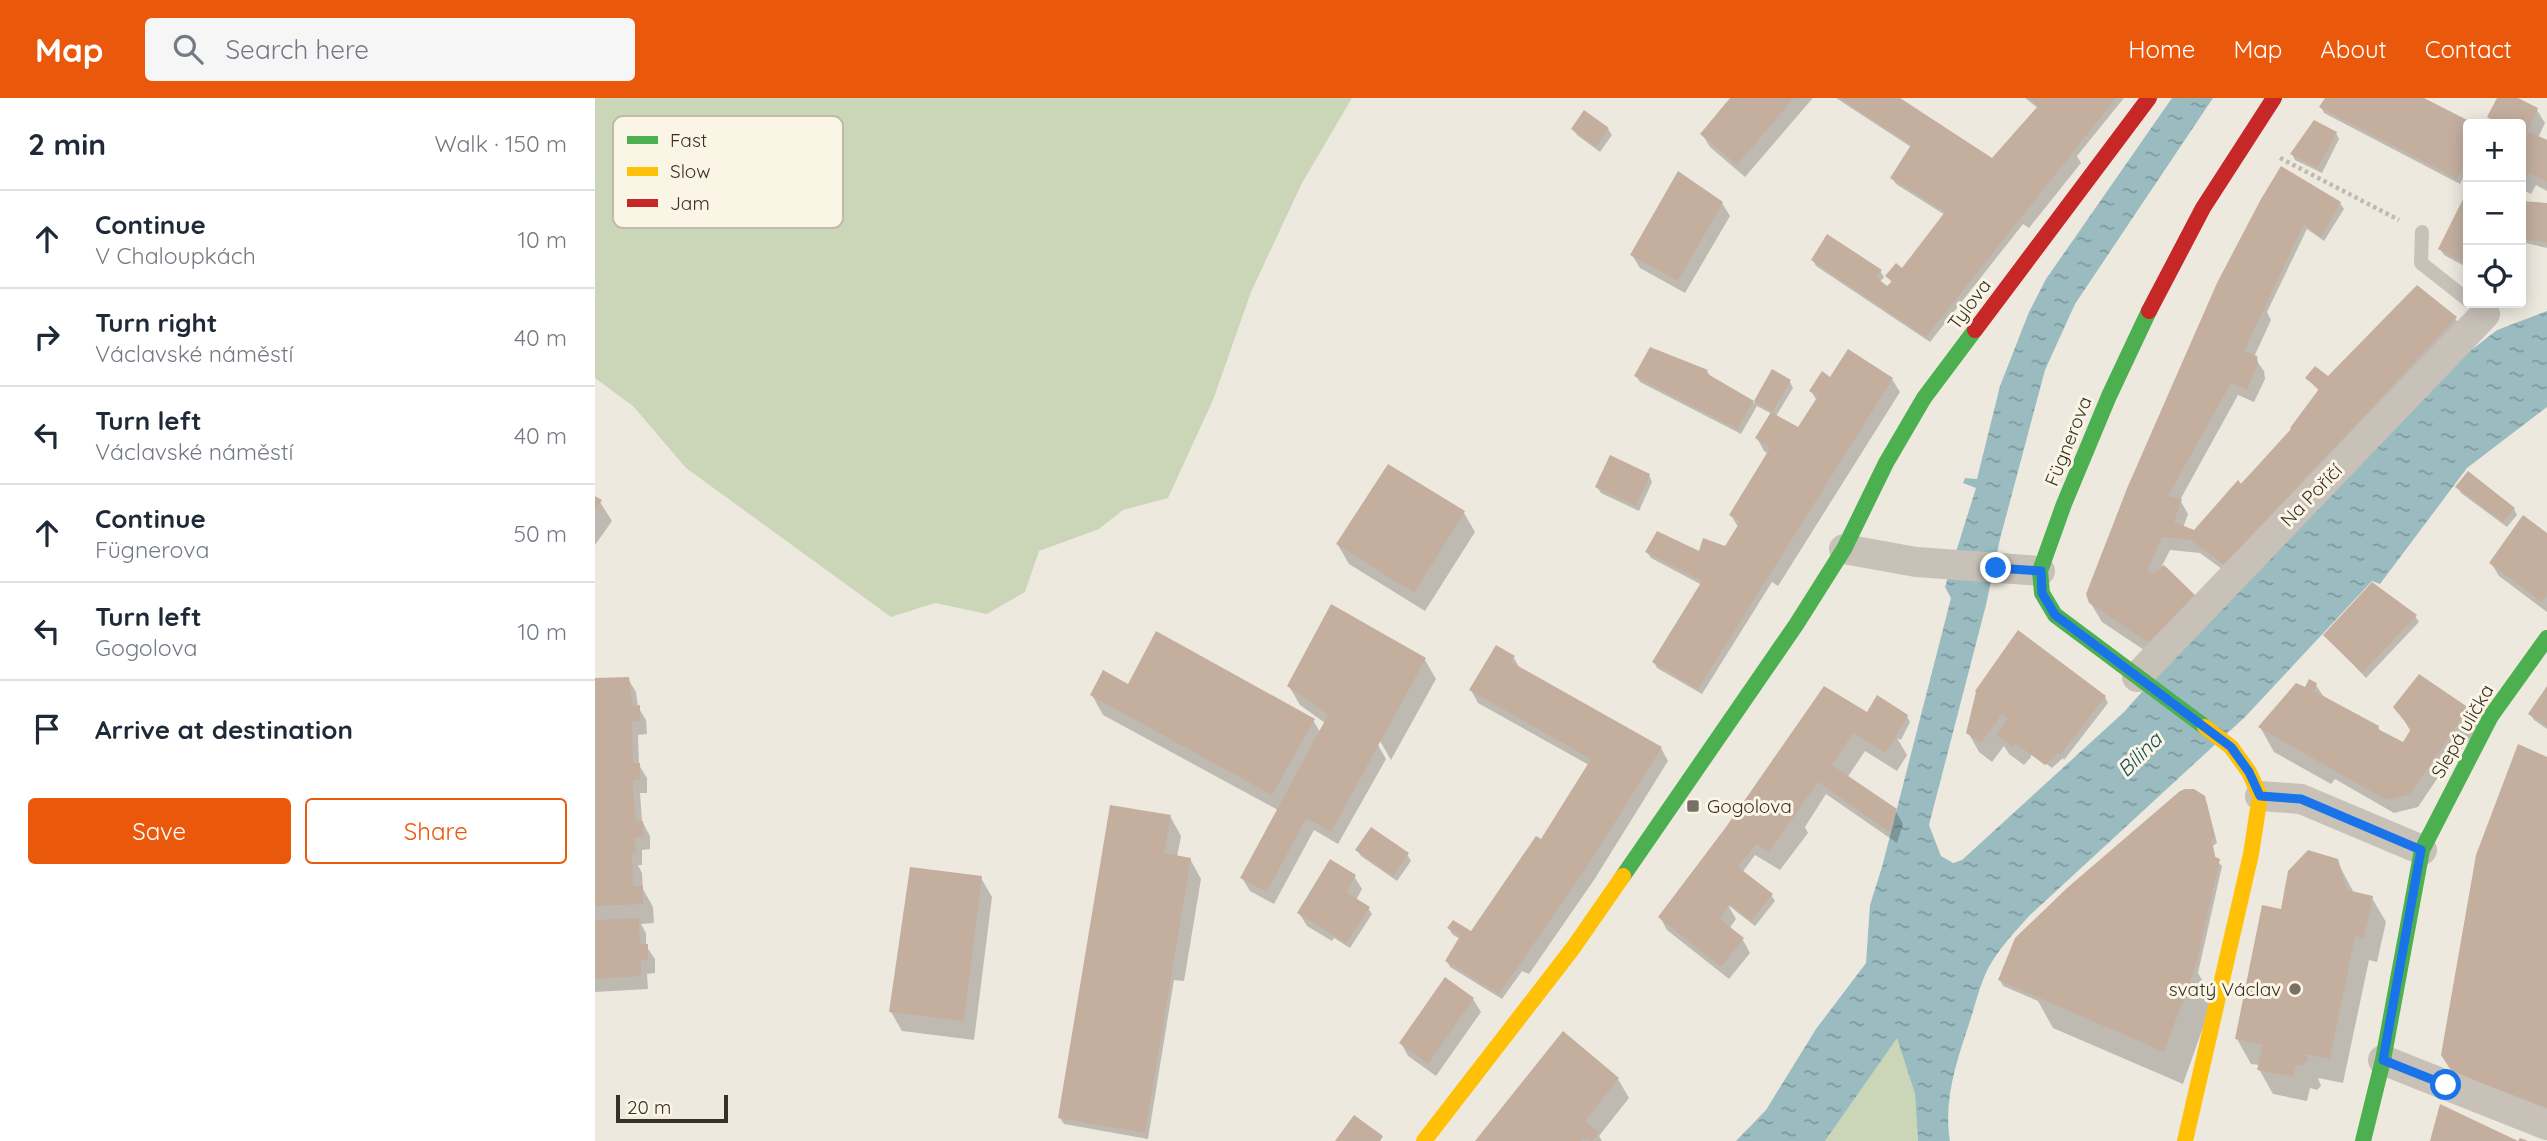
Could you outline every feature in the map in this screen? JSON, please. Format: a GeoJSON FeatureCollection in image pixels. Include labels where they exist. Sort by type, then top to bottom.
{"type":"FeatureCollection","features":[{"type":"Feature","properties":{"kind":"street","name":"Tylova"},"geometry":{"type":"LineString","coordinates":[[1843,549],[1886,463],[1924,398],[2149,98]]}},
{"type":"Feature","properties":{"kind":"street","name":"Fügnerova"},"geometry":{"type":"LineString","coordinates":[[2041,571],[2064,504],[2104,408],[2155,298],[2203,208],[2274,98]]}},
{"type":"Feature","properties":{"kind":"street","name":"Na Poříčí"},"geometry":{"type":"LineString","coordinates":[[2137,677],[2473,308]]}},
{"type":"Feature","properties":{"kind":"street"},"geometry":{"type":"LineString","coordinates":[[1424,1141],[1573,948],[1796,625],[1843,549],[1916,562],[2041,571],[2042,593],[2055,615],[2231,747],[2249,772],[2260,796],[2251,854],[2185,1141]]}},
{"type":"Feature","properties":{"kind":"street","name":"Slepá ulička"},"geometry":{"type":"LineString","coordinates":[[2363,1141],[2383,1060],[2421,850],[2491,716],[2547,638]]}},
{"type":"Feature","properties":{"kind":"street"},"geometry":{"type":"LineString","coordinates":[[2260,796],[2301,799],[2421,850]]}},
{"type":"Feature","properties":{"kind":"street"},"geometry":{"type":"LineString","coordinates":[[2383,1060],[2547,1125]]}},
{"type":"Feature","properties":{"kind":"lane"},"geometry":{"type":"LineString","coordinates":[[2422,232],[2421,263],[2463,296]]}},
{"type":"Feature","properties":{"kind":"path"},"geometry":{"type":"LineString","coordinates":[[2280,158],[2422,232]]}},
{"type":"Feature","properties":{"kind":"green space"},"geometry":{"type":"Polygon","coordinates":[[[595,98],[1352,98],[1302,183],[1251,292],[1213,400],[1168,498],[1123,510],[1099,529],[1039,551],[1025,592],[987,614],[935,603],[891,617],[686,468],[633,406],[595,378],[595,98]]]}},
{"type":"Feature","properties":{"kind":"green space"},"geometry":{"type":"Polygon","coordinates":[[[1897,1037],[1915,1094],[1918,1141],[1825,1141],[1897,1037]]]}},
{"type":"Feature","properties":{"kind":"water","name":"Bílina"},"geometry":{"type":"Polygon","coordinates":[[[2172,98],[2213,98],[2075,304],[2045,370],[1929,825],[1941,856],[1953,863],[1962,860],[2124,712],[2172,658],[2456,362],[2497,330],[2547,311],[2547,407],[2467,468],[2380,584],[2372,581],[2245,717],[2030,915],[2005,943],[1983,980],[1956,1065],[1948,1110],[1950,1141],[1918,1141],[1915,1094],[1897,1038],[1825,1141],[1736,1141],[1766,1110],[1816,1029],[1866,963],[1870,905],[1951,598],[1945,587],[1976,488],[1963,483],[1965,478],[1977,479],[2000,386],[2029,312],[2046,279],[2172,98]]]}},
{"type":"Feature","properties":{"kind":"building"},"geometry":{"type":"Polygon","coordinates":[[[1730,98],[1794,98],[1737,165],[1700,134],[1730,98]]]}},
{"type":"Feature","properties":{"kind":"building"},"geometry":{"type":"Polygon","coordinates":[[[1839,98],[1900,98],[1992,158],[2038,106],[2028,98],[2116,98],[1926,337],[1811,260],[1827,234],[1882,270],[1876,277],[1887,286],[1892,281],[1885,276],[1896,263],[1902,268],[1945,212],[1890,178],[1911,145],[1839,98]]]}},
{"type":"Feature","properties":{"kind":"building"},"geometry":{"type":"Polygon","coordinates":[[[2325,98],[2424,98],[2465,119],[2463,119],[2463,166],[2457,179],[2319,107],[2325,98]]]}},
{"type":"Feature","properties":{"kind":"building"},"geometry":{"type":"Polygon","coordinates":[[[2497,98],[2518,98],[2538,108],[2527,131],[2547,140],[2547,182],[2529,173],[2526,178],[2526,119],[2487,117],[2497,98]]]}},
{"type":"Feature","properties":{"kind":"building"},"geometry":{"type":"Polygon","coordinates":[[[1584,110],[1609,128],[1596,147],[1571,129],[1584,110]]]}},
{"type":"Feature","properties":{"kind":"building"},"geometry":{"type":"Polygon","coordinates":[[[2314,120],[2337,132],[2318,168],[2290,154],[2314,120]]]}},
{"type":"Feature","properties":{"kind":"building"},"geometry":{"type":"Polygon","coordinates":[[[2281,166],[2341,202],[2321,237],[2304,224],[2244,351],[2257,356],[2258,364],[2247,390],[2231,383],[2168,496],[2182,499],[2174,522],[2194,530],[2238,480],[2241,484],[2291,429],[2319,389],[2305,378],[2315,366],[2328,376],[2417,285],[2457,317],[2224,565],[2191,540],[2162,537],[2147,571],[2154,574],[2164,565],[2196,596],[2155,640],[2146,641],[2089,603],[2086,594],[2128,486],[2217,283],[2281,166]]]}},
{"type":"Feature","properties":{"kind":"building"},"geometry":{"type":"Polygon","coordinates":[[[1678,171],[1723,202],[1678,281],[1630,255],[1678,171]]]}},
{"type":"Feature","properties":{"kind":"building"},"geometry":{"type":"Polygon","coordinates":[[[2463,199],[2463,262],[2438,249],[2463,199]]]}},
{"type":"Feature","properties":{"kind":"building"},"geometry":{"type":"Polygon","coordinates":[[[2526,201],[2547,203],[2547,243],[2526,239],[2526,201]]]}},
{"type":"Feature","properties":{"kind":"building"},"geometry":{"type":"Polygon","coordinates":[[[1650,347],[1708,370],[1706,373],[1754,401],[1737,429],[1634,376],[1650,347]]]}},
{"type":"Feature","properties":{"kind":"building"},"geometry":{"type":"Polygon","coordinates":[[[1848,349],[1893,378],[1698,689],[1652,662],[1702,581],[1645,552],[1657,531],[1699,551],[1703,538],[1725,546],[1740,522],[1729,515],[1770,448],[1755,438],[1771,412],[1798,427],[1818,396],[1809,391],[1822,371],[1830,377],[1848,349]]]}},
{"type":"Feature","properties":{"kind":"building"},"geometry":{"type":"Polygon","coordinates":[[[1772,369],[1791,380],[1772,412],[1754,401],[1772,369]]]}},
{"type":"Feature","properties":{"kind":"building"},"geometry":{"type":"Polygon","coordinates":[[[1610,455],[1650,474],[1636,506],[1595,487],[1610,455]]]}},
{"type":"Feature","properties":{"kind":"building"},"geometry":{"type":"Polygon","coordinates":[[[1388,464],[1465,511],[1414,593],[1336,544],[1388,464]]]}},
{"type":"Feature","properties":{"kind":"building"},"geometry":{"type":"Polygon","coordinates":[[[2468,471],[2515,508],[2503,522],[2455,487],[2468,471]]]}},
{"type":"Feature","properties":{"kind":"building"},"geometry":{"type":"Polygon","coordinates":[[[595,496],[602,500],[595,510],[595,496]]]}},
{"type":"Feature","properties":{"kind":"building"},"geometry":{"type":"Polygon","coordinates":[[[2523,515],[2547,533],[2547,594],[2542,602],[2489,563],[2523,515]]]}},
{"type":"Feature","properties":{"kind":"building"},"geometry":{"type":"Polygon","coordinates":[[[2372,582],[2417,615],[2362,673],[2323,635],[2372,582]]]}},
{"type":"Feature","properties":{"kind":"building"},"geometry":{"type":"Polygon","coordinates":[[[1331,604],[1426,658],[1331,832],[1306,818],[1267,892],[1240,878],[1328,715],[1287,686],[1331,604]]]}},
{"type":"Feature","properties":{"kind":"building"},"geometry":{"type":"Polygon","coordinates":[[[2018,630],[2106,696],[2060,755],[2058,753],[2045,765],[2015,743],[2013,747],[1996,735],[2008,718],[2002,714],[1981,743],[1966,733],[1975,691],[2018,630]]]}},
{"type":"Feature","properties":{"kind":"building"},"geometry":{"type":"Polygon","coordinates":[[[1156,631],[1315,719],[1272,795],[1090,695],[1103,670],[1128,684],[1156,631]]]}},
{"type":"Feature","properties":{"kind":"building"},"geometry":{"type":"Polygon","coordinates":[[[1496,645],[1515,656],[1511,662],[1662,747],[1587,867],[1499,994],[1445,961],[1460,936],[1447,928],[1453,920],[1471,931],[1536,836],[1541,839],[1591,759],[1469,690],[1496,645]]]}},
{"type":"Feature","properties":{"kind":"building"},"geometry":{"type":"Polygon","coordinates":[[[2419,674],[2469,708],[2410,794],[2386,800],[2258,727],[2296,683],[2305,687],[2309,679],[2317,683],[2314,691],[2403,742],[2411,729],[2393,707],[2419,674]]]}},
{"type":"Feature","properties":{"kind":"building"},"geometry":{"type":"Polygon","coordinates":[[[629,677],[633,706],[640,705],[640,721],[632,722],[633,763],[640,763],[640,780],[633,780],[633,792],[636,821],[643,821],[644,837],[635,837],[636,852],[632,852],[633,886],[643,886],[643,904],[595,906],[595,678],[629,677]]]}},
{"type":"Feature","properties":{"kind":"building"},"geometry":{"type":"Polygon","coordinates":[[[1824,686],[1867,712],[1877,695],[1908,715],[1886,753],[1853,733],[1832,765],[1897,809],[1889,832],[1818,782],[1769,852],[1756,844],[1738,867],[1773,894],[1751,921],[1730,904],[1720,919],[1744,938],[1721,967],[1658,917],[1726,827],[1824,686]]]}},
{"type":"Feature","properties":{"kind":"building"},"geometry":{"type":"Polygon","coordinates":[[[2547,686],[2547,726],[2528,714],[2547,686]]]}},
{"type":"Feature","properties":{"kind":"building"},"geometry":{"type":"Polygon","coordinates":[[[2518,744],[2547,757],[2547,1108],[2452,1072],[2441,1055],[2476,855],[2518,744]]]}},
{"type":"Feature","properties":{"kind":"building"},"geometry":{"type":"Polygon","coordinates":[[[2185,789],[2194,789],[2205,796],[2215,837],[2211,840],[2215,857],[2220,859],[2196,965],[2164,1052],[1998,980],[2015,938],[2067,888],[2185,789]]]}},
{"type":"Feature","properties":{"kind":"building"},"geometry":{"type":"Polygon","coordinates":[[[1110,805],[1171,815],[1164,853],[1191,858],[1145,1133],[1058,1118],[1110,805]]]}},
{"type":"Feature","properties":{"kind":"building"},"geometry":{"type":"Polygon","coordinates":[[[1371,827],[1409,853],[1393,876],[1355,850],[1371,827]]]}},
{"type":"Feature","properties":{"kind":"building","name":"svatý Václav"},"geometry":{"type":"Polygon","coordinates":[[[2308,850],[2338,859],[2347,890],[2373,896],[2364,938],[2355,936],[2330,1059],[2306,1054],[2308,1060],[2302,1066],[2296,1064],[2293,1077],[2257,1070],[2263,1045],[2235,1039],[2262,905],[2281,909],[2288,871],[2308,850]]]}},
{"type":"Feature","properties":{"kind":"building"},"geometry":{"type":"Polygon","coordinates":[[[1330,859],[1356,875],[1346,892],[1370,907],[1346,943],[1297,913],[1330,859]]]}},
{"type":"Feature","properties":{"kind":"building"},"geometry":{"type":"Polygon","coordinates":[[[910,867],[982,876],[964,1021],[889,1012],[910,867]]]}},
{"type":"Feature","properties":{"kind":"building"},"geometry":{"type":"Polygon","coordinates":[[[639,918],[640,944],[648,944],[648,960],[641,961],[641,976],[595,979],[595,920],[639,918]]]}},
{"type":"Feature","properties":{"kind":"building"},"geometry":{"type":"Polygon","coordinates":[[[1445,977],[1474,998],[1428,1064],[1399,1043],[1445,977]]]}},
{"type":"Feature","properties":{"kind":"building"},"geometry":{"type":"Polygon","coordinates":[[[1563,1031],[1619,1078],[1585,1121],[1599,1132],[1592,1141],[1582,1138],[1581,1141],[1475,1141],[1563,1031]]]}},
{"type":"Feature","properties":{"kind":"building"},"geometry":{"type":"Polygon","coordinates":[[[2440,1104],[2518,1141],[2430,1141],[2440,1104]]]}},
{"type":"Feature","properties":{"kind":"building"},"geometry":{"type":"Polygon","coordinates":[[[1354,1115],[1383,1136],[1380,1141],[1335,1141],[1354,1115]]]}},
{"type":"Feature","properties":{"kind":"traffic: fast"},"geometry":{"type":"LineString","coordinates":[[2149,311],[2109,396],[2064,504],[2040,571],[2042,593],[2055,615],[2205,727]]}},
{"type":"Feature","properties":{"kind":"traffic: fast"},"geometry":{"type":"LineString","coordinates":[[1623,876],[1796,625],[1844,549],[1886,463],[1924,398],[1975,330]]}},
{"type":"Feature","properties":{"kind":"traffic: fast"},"geometry":{"type":"LineString","coordinates":[[2363,1141],[2383,1060],[2422,850],[2491,716],[2547,638]]}},
{"type":"Feature","properties":{"kind":"traffic: slow"},"geometry":{"type":"LineString","coordinates":[[2185,1141],[2251,854],[2260,796],[2249,772],[2231,747],[2205,727]]}},
{"type":"Feature","properties":{"kind":"traffic: slow"},"geometry":{"type":"LineString","coordinates":[[1424,1141],[1573,948],[1623,876]]}},
{"type":"Feature","properties":{"kind":"traffic: jam"},"geometry":{"type":"LineString","coordinates":[[1975,330],[2149,98]]}},
{"type":"Feature","properties":{"kind":"traffic: jam"},"geometry":{"type":"LineString","coordinates":[[2149,311],[2203,208],[2274,98]]}},
{"type":"Feature","properties":{"kind":"place","name":"Gogolova"},"geometry":{"type":"Point","coordinates":[1693,806]}},
{"type":"Feature","properties":{"kind":"place","name":"svatý Václav"},"geometry":{"type":"Point","coordinates":[2295,989]}},
{"type":"Feature","properties":{"kind":"route"},"geometry":{"type":"LineString","coordinates":[[1996,568],[2041,571],[2042,593],[2055,615],[2231,747],[2249,772],[2260,796],[2301,799],[2421,850],[2383,1060],[2446,1085]]}}]}
